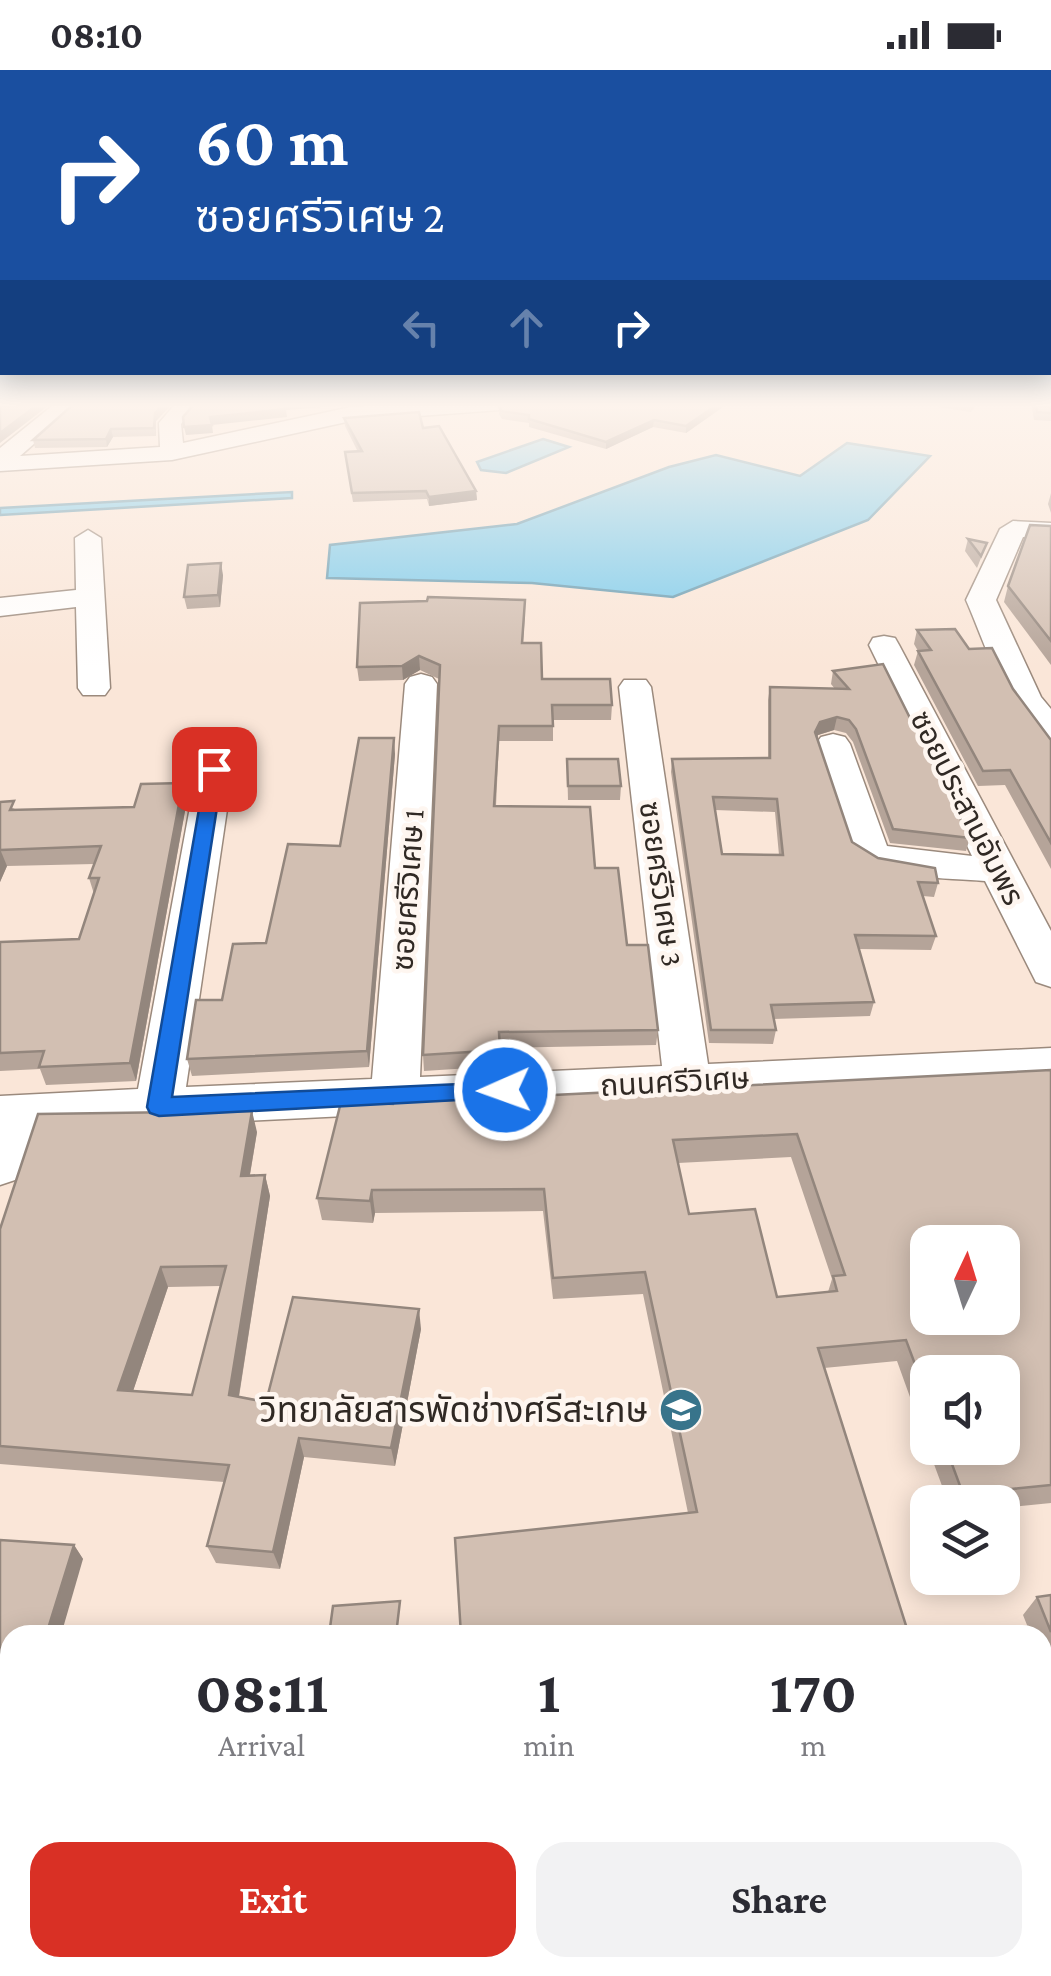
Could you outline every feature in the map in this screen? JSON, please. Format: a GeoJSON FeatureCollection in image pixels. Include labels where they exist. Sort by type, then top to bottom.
{"type":"FeatureCollection","features":[{"type":"Feature","properties":{"kind":"street"},"geometry":{"type":"LineString","coordinates":[[1051,531],[1013,529],[982,600],[1026,699],[1051,732]]}},
{"type":"Feature","properties":{"kind":"street"},"geometry":{"type":"LineString","coordinates":[[88,538],[94,688]]}},
{"type":"Feature","properties":{"kind":"street"},"geometry":{"type":"LineString","coordinates":[[0,607],[91,596]]}},
{"type":"Feature","properties":{"kind":"street","name":"ซอยประสานอัมพร"},"geometry":{"type":"LineString","coordinates":[[884,645],[1051,972]]}},
{"type":"Feature","properties":{"kind":"street","name":"ซอยศรีวิเศษ 1"},"geometry":{"type":"LineString","coordinates":[[396,1096],[421,684]]}},
{"type":"Feature","properties":{"kind":"street","name":"ซอยศรีวิเศษ 3"},"geometry":{"type":"LineString","coordinates":[[635,686],[687,1082]]}},
{"type":"Feature","properties":{"kind":"street"},"geometry":{"type":"LineString","coordinates":[[833,744],[870,853],[895,860],[998,870]]}},
{"type":"Feature","properties":{"kind":"street"},"geometry":{"type":"LineString","coordinates":[[159,1107],[214,769]]}},
{"type":"Feature","properties":{"kind":"street","name":"ถนนศรีวิเศษ"},"geometry":{"type":"LineString","coordinates":[[9,1114],[1051,1065]]}},
{"type":"Feature","properties":{"kind":"street"},"geometry":{"type":"LineString","coordinates":[[0,1165],[9,1114]]}},
{"type":"Feature","properties":{"kind":"water"},"geometry":{"type":"Polygon","coordinates":[[[605,491],[896,491],[868,520],[673,597],[532,583],[327,578],[330,545],[517,524],[605,491]]]}},
{"type":"Feature","properties":{"kind":"water"},"geometry":{"type":"Polygon","coordinates":[[[292,492],[292,498],[0,515],[0,508],[292,492]]]}},
{"type":"Feature","properties":{"kind":"building"},"geometry":{"type":"Polygon","coordinates":[[[352,491],[476,491],[429,497],[426,491],[352,491]]]}},
{"type":"Feature","properties":{"kind":"building"},"geometry":{"type":"Polygon","coordinates":[[[1030,525],[1051,526],[1051,641],[1008,586],[1030,525]]]}},
{"type":"Feature","properties":{"kind":"building"},"geometry":{"type":"Polygon","coordinates":[[[968,539],[987,543],[981,556],[968,539]]]}},
{"type":"Feature","properties":{"kind":"building"},"geometry":{"type":"Polygon","coordinates":[[[221,563],[218,595],[184,597],[188,565],[221,563]]]}},
{"type":"Feature","properties":{"kind":"building"},"geometry":{"type":"Polygon","coordinates":[[[428,597],[525,600],[522,643],[541,643],[542,679],[610,679],[612,705],[552,705],[553,726],[499,726],[494,806],[590,807],[595,868],[618,868],[627,945],[648,945],[658,1030],[499,1032],[500,1050],[423,1055],[440,665],[419,656],[402,666],[357,667],[360,603],[427,601],[428,597]]]}},
{"type":"Feature","properties":{"kind":"building"},"geometry":{"type":"Polygon","coordinates":[[[955,629],[969,649],[992,648],[1013,689],[1051,740],[1051,843],[1010,770],[983,771],[918,651],[931,650],[917,630],[955,629]]]}},
{"type":"Feature","properties":{"kind":"building"},"geometry":{"type":"Polygon","coordinates":[[[883,664],[970,838],[893,829],[856,729],[849,720],[837,717],[820,722],[815,732],[852,842],[878,858],[935,868],[938,883],[918,882],[936,936],[855,935],[874,1002],[771,1005],[776,1030],[711,1030],[672,759],[770,758],[770,687],[849,689],[833,671],[883,664]],[[713,797],[722,854],[783,855],[777,799],[713,797]]]}},
{"type":"Feature","properties":{"kind":"building"},"geometry":{"type":"Polygon","coordinates":[[[359,738],[394,738],[367,1051],[187,1059],[196,1000],[222,1000],[233,944],[266,943],[288,844],[340,846],[359,738]]]}},
{"type":"Feature","properties":{"kind":"building"},"geometry":{"type":"Polygon","coordinates":[[[567,759],[618,759],[621,786],[568,786],[567,759]]]}},
{"type":"Feature","properties":{"kind":"building"},"geometry":{"type":"Polygon","coordinates":[[[183,783],[130,1063],[39,1067],[44,1051],[0,1053],[0,942],[79,939],[99,878],[89,878],[101,846],[0,850],[0,802],[14,801],[10,810],[134,807],[141,784],[183,783]]]}},
{"type":"Feature","properties":{"kind":"building"},"geometry":{"type":"Polygon","coordinates":[[[1051,1070],[1051,1485],[1020,1488],[1020,1485],[960,1485],[952,1465],[1020,1465],[1020,1355],[912,1355],[906,1340],[818,1348],[906,1625],[460,1625],[455,1538],[697,1512],[645,1272],[553,1278],[544,1189],[372,1190],[370,1201],[317,1198],[341,1102],[393,1104],[394,1100],[534,1099],[1051,1070]],[[797,1134],[673,1140],[689,1214],[755,1209],[777,1297],[837,1291],[833,1276],[845,1275],[797,1134]]]}},
{"type":"Feature","properties":{"kind":"building"},"geometry":{"type":"Polygon","coordinates":[[[252,1111],[241,1176],[265,1175],[229,1395],[266,1402],[293,1297],[419,1309],[391,1448],[299,1438],[273,1552],[207,1546],[229,1465],[0,1446],[0,1229],[38,1114],[252,1111]],[[226,1266],[161,1267],[118,1390],[192,1395],[226,1266]]]}},
{"type":"Feature","properties":{"kind":"building"},"geometry":{"type":"Polygon","coordinates":[[[0,1540],[74,1545],[49,1625],[0,1625],[0,1540]]]}},
{"type":"Feature","properties":{"kind":"building"},"geometry":{"type":"Polygon","coordinates":[[[1051,1595],[1051,1625],[1048,1625],[1037,1597],[1051,1595]]]}},
{"type":"Feature","properties":{"kind":"building"},"geometry":{"type":"Polygon","coordinates":[[[400,1601],[397,1625],[330,1625],[333,1606],[400,1601]]]}},
{"type":"Feature","properties":{"kind":"place","name":"วิทยาลัยสารพัดช่างศรีสะเกษ"},"geometry":{"type":"Point","coordinates":[681,1410]}},
{"type":"Feature","properties":{"kind":"route"},"geometry":{"type":"LineString","coordinates":[[214,769],[159,1107],[505,1090]]}}]}
